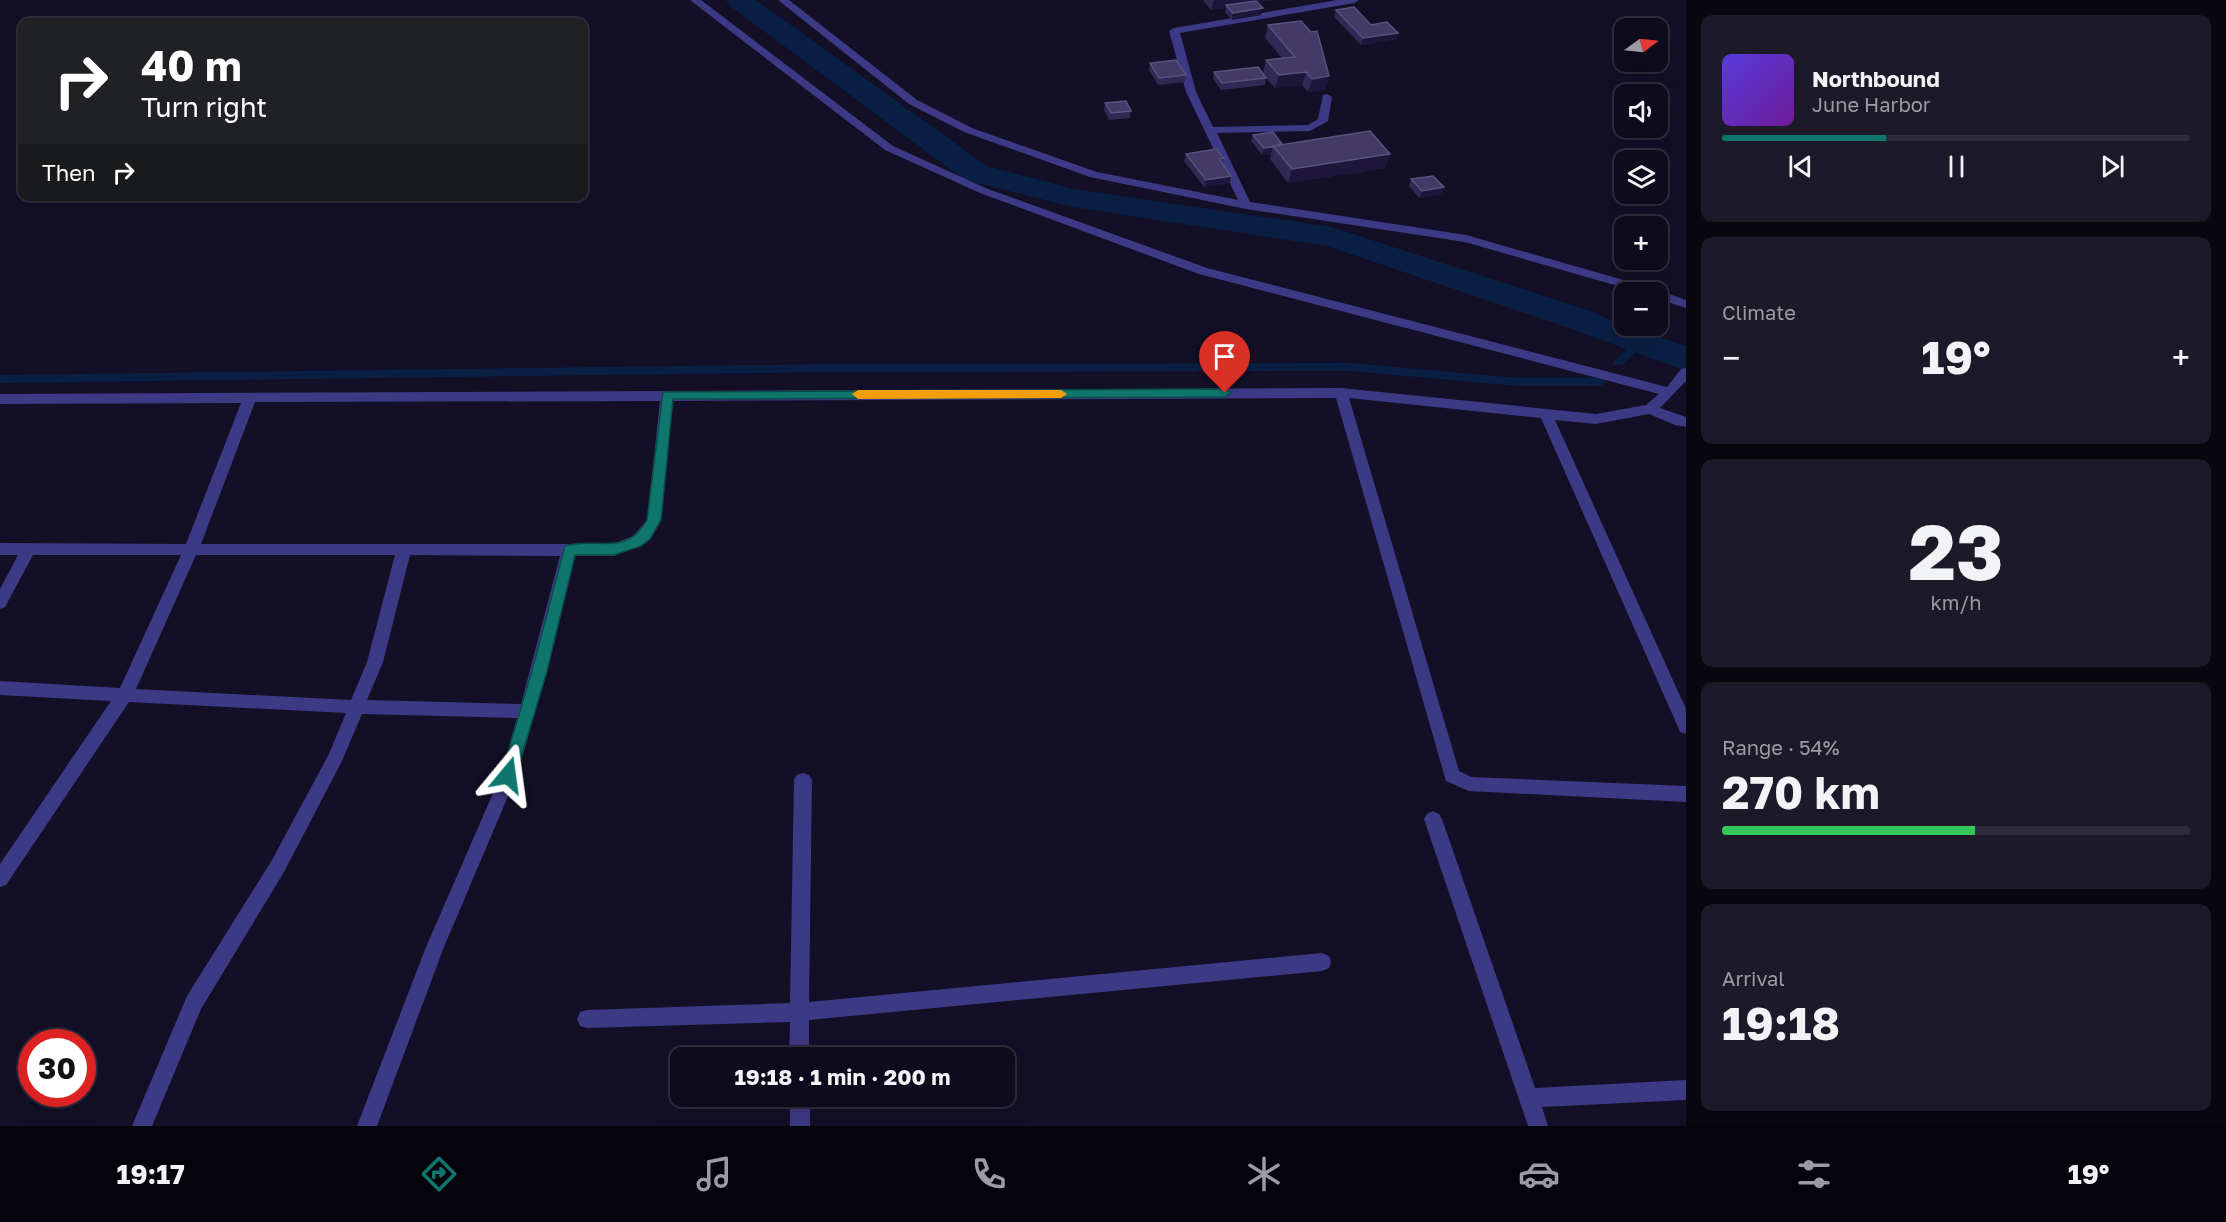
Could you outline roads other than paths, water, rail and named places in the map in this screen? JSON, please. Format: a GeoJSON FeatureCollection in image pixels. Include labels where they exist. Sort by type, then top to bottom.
{"type":"FeatureCollection","features":[{"type":"Feature","properties":{"kind":"street"},"geometry":{"type":"LineString","coordinates":[[695,0],[889,148],[984,191],[1203,271],[1552,360],[1673,388]]}},
{"type":"Feature","properties":{"kind":"street"},"geometry":{"type":"LineString","coordinates":[[783,0],[914,102],[968,130],[1094,174],[1246,205],[1466,239],[1616,282]]}},
{"type":"Feature","properties":{"kind":"street"},"geometry":{"type":"LineString","coordinates":[[1246,205],[1191,92],[1174,31],[1354,0]]}},
{"type":"Feature","properties":{"kind":"street"},"geometry":{"type":"LineString","coordinates":[[1210,130],[1311,128],[1323,121],[1327,97]]}},
{"type":"Feature","properties":{"kind":"street"},"geometry":{"type":"LineString","coordinates":[[1668,298],[1686,304]]}},
{"type":"Feature","properties":{"kind":"street"},"geometry":{"type":"LineString","coordinates":[[0,399],[1341,393],[1596,419],[1650,410],[1686,372]]}},
{"type":"Feature","properties":{"kind":"street"},"geometry":{"type":"LineString","coordinates":[[1341,393],[1452,776],[1469,784],[1686,794]]}},
{"type":"Feature","properties":{"kind":"street"},"geometry":{"type":"LineString","coordinates":[[0,549],[614,550],[636,542],[646,535],[654,520],[667,395]]}},
{"type":"Feature","properties":{"kind":"street"},"geometry":{"type":"LineString","coordinates":[[0,879],[125,694],[191,550],[250,397]]}},
{"type":"Feature","properties":{"kind":"street"},"geometry":{"type":"LineString","coordinates":[[1650,410],[1684,426]]}},
{"type":"Feature","properties":{"kind":"street"},"geometry":{"type":"LineString","coordinates":[[1546,414],[1686,728]]}},
{"type":"Feature","properties":{"kind":"street"},"geometry":{"type":"LineString","coordinates":[[0,603],[29,549]]}},
{"type":"Feature","properties":{"kind":"street"},"geometry":{"type":"LineString","coordinates":[[142,1126],[194,1003],[278,866],[336,756],[375,662],[404,550]]}},
{"type":"Feature","properties":{"kind":"street"},"geometry":{"type":"LineString","coordinates":[[367,1126],[435,947],[508,775],[569,550]]}},
{"type":"Feature","properties":{"kind":"street"},"geometry":{"type":"LineString","coordinates":[[0,688],[356,707],[527,711]]}},
{"type":"Feature","properties":{"kind":"street"},"geometry":{"type":"LineString","coordinates":[[800,1047],[803,780]]}},
{"type":"Feature","properties":{"kind":"street"},"geometry":{"type":"LineString","coordinates":[[1432,819],[1538,1126]]}},
{"type":"Feature","properties":{"kind":"street"},"geometry":{"type":"LineString","coordinates":[[587,1019],[799,1011],[1322,962]]}},
{"type":"Feature","properties":{"kind":"street"},"geometry":{"type":"LineString","coordinates":[[1528,1098],[1686,1090]]}},
{"type":"Feature","properties":{"kind":"street"},"geometry":{"type":"LineString","coordinates":[[800,1107],[800,1126]]}},
{"type":"Feature","properties":{"kind":"waterway"},"geometry":{"type":"LineString","coordinates":[[739,0],[976,173],[1073,198],[1332,237],[1581,320],[1686,359]]}},
{"type":"Feature","properties":{"kind":"waterway"},"geometry":{"type":"LineString","coordinates":[[1618,363],[1641,342]]}},
{"type":"Feature","properties":{"kind":"waterway"},"geometry":{"type":"LineString","coordinates":[[0,379],[829,368],[1351,367],[1518,382],[1601,382]]}}]}
